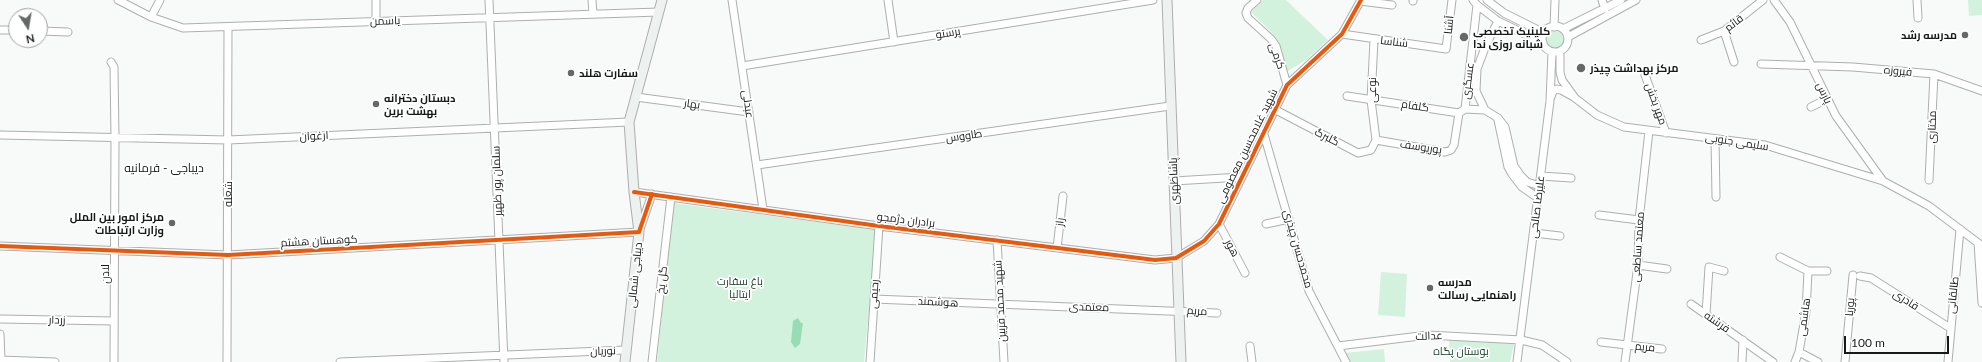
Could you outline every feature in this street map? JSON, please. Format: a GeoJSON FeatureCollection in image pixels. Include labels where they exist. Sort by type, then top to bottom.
{"type":"FeatureCollection","features":[{"type":"Feature","properties":{"kind":"main road","name":"دیباجی شمالی"},"geometry":{"type":"LineString","coordinates":[[625,362],[639,232],[634,192],[629,122],[662,0]]}},
{"type":"Feature","properties":{"kind":"main road","name":"پاشاظهری"},"geometry":{"type":"LineString","coordinates":[[1167,0],[1181,362]]}},
{"type":"Feature","properties":{"kind":"street","name":"یاسمن"},"geometry":{"type":"LineString","coordinates":[[118,0],[151,17],[183,28],[658,12]]}},
{"type":"Feature","properties":{"kind":"street"},"geometry":{"type":"LineString","coordinates":[[151,17],[160,0]]}},
{"type":"Feature","properties":{"kind":"street"},"geometry":{"type":"LineString","coordinates":[[376,0],[376,21]]}},
{"type":"Feature","properties":{"kind":"street","name":"سلمان پور ظهیر"},"geometry":{"type":"LineString","coordinates":[[489,0],[504,359]]}},
{"type":"Feature","properties":{"kind":"street"},"geometry":{"type":"LineString","coordinates":[[592,0],[593,14]]}},
{"type":"Feature","properties":{"kind":"street","name":"عبدلی"},"geometry":{"type":"LineString","coordinates":[[732,0],[763,208]]}},
{"type":"Feature","properties":{"kind":"street"},"geometry":{"type":"LineString","coordinates":[[888,0],[894,42]]}},
{"type":"Feature","properties":{"kind":"street","name":"پرستو"},"geometry":{"type":"LineString","coordinates":[[742,66],[1153,0]]}},
{"type":"Feature","properties":{"kind":"street","name":"کرمی"},"geometry":{"type":"LineString","coordinates":[[1257,0],[1248,8],[1246,13],[1248,18],[1271,39],[1276,46],[1286,85]]}},
{"type":"Feature","properties":{"kind":"street"},"geometry":{"type":"LineString","coordinates":[[1360,0],[1392,5]]}},
{"type":"Feature","properties":{"kind":"street","name":"شهید غلامحسین معصومی"},"geometry":{"type":"LineString","coordinates":[[1176,258],[1204,241],[1219,224],[1286,85],[1342,34],[1360,0]]}},
{"type":"Feature","properties":{"kind":"street","name":"آشنا"},"geometry":{"type":"LineString","coordinates":[[1446,49],[1452,0]]}},
{"type":"Feature","properties":{"kind":"street"},"geometry":{"type":"LineString","coordinates":[[1487,0],[1504,13],[1544,33]]}},
{"type":"Feature","properties":{"kind":"street"},"geometry":{"type":"LineString","coordinates":[[1554,27],[1555,0]]}},
{"type":"Feature","properties":{"kind":"street"},"geometry":{"type":"LineString","coordinates":[[1602,0],[1605,9]]}},
{"type":"Feature","properties":{"kind":"street"},"geometry":{"type":"LineString","coordinates":[[1544,33],[1554,27],[1563,29],[1622,0]]}},
{"type":"Feature","properties":{"kind":"street"},"geometry":{"type":"LineString","coordinates":[[1568,37],[1636,0]]}},
{"type":"Feature","properties":{"kind":"street","name":"قائم"},"geometry":{"type":"LineString","coordinates":[[1701,40],[1724,31],[1763,0]]}},
{"type":"Feature","properties":{"kind":"street","name":"پارس"},"geometry":{"type":"LineString","coordinates":[[1774,0],[1790,22],[1836,116],[1883,181]]}},
{"type":"Feature","properties":{"kind":"street"},"geometry":{"type":"LineString","coordinates":[[1917,0],[1918,18]]}},
{"type":"Feature","properties":{"kind":"street"},"geometry":{"type":"LineString","coordinates":[[1475,3],[1498,21],[1543,43],[1546,48],[1556,51],[1566,46],[1568,37],[1563,29]]}},
{"type":"Feature","properties":{"kind":"street","name":"عسگری"},"geometry":{"type":"LineString","coordinates":[[1475,3],[1462,111],[1485,110]]}},
{"type":"Feature","properties":{"kind":"street","name":"عسگری"},"geometry":{"type":"LineString","coordinates":[[1498,21],[1486,45],[1477,69],[1476,91],[1485,110],[1498,118]]}},
{"type":"Feature","properties":{"kind":"street","name":"شعله"},"geometry":{"type":"LineString","coordinates":[[227,362],[228,27]]}},
{"type":"Feature","properties":{"kind":"street"},"geometry":{"type":"LineString","coordinates":[[48,31],[68,32]]}},
{"type":"Feature","properties":{"kind":"street"},"geometry":{"type":"LineString","coordinates":[[1724,31],[1734,62]]}},
{"type":"Feature","properties":{"kind":"street"},"geometry":{"type":"LineString","coordinates":[[1543,43],[1544,33]]}},
{"type":"Feature","properties":{"kind":"street","name":"شناسا"},"geometry":{"type":"LineString","coordinates":[[1342,34],[1374,40],[1446,49]]}},
{"type":"Feature","properties":{"kind":"street","name":"نوعی"},"geometry":{"type":"LineString","coordinates":[[1374,40],[1371,100],[1376,140]]}},
{"type":"Feature","properties":{"kind":"street","name":"سلیمی جنوبی"},"geometry":{"type":"LineString","coordinates":[[1556,51],[1562,80],[1575,98],[1597,115],[1624,127],[1764,145],[1883,181],[1929,206],[1960,228],[1980,245]]}},
{"type":"Feature","properties":{"kind":"street","name":"علیرضا صالحی"},"geometry":{"type":"LineString","coordinates":[[1518,362],[1556,51]]}},
{"type":"Feature","properties":{"kind":"street","name":"لادن"},"geometry":{"type":"LineString","coordinates":[[111,62],[114,67],[115,138],[114,362]]}},
{"type":"Feature","properties":{"kind":"street","name":"فیروزه"},"geometry":{"type":"LineString","coordinates":[[1761,64],[1853,67],[1934,74],[1982,91]]}},
{"type":"Feature","properties":{"kind":"street","name":"مختاری"},"geometry":{"type":"LineString","coordinates":[[1929,180],[1934,74]]}},
{"type":"Feature","properties":{"kind":"street","name":"مهر بخش"},"geometry":{"type":"LineString","coordinates":[[1645,75],[1666,133]]}},
{"type":"Feature","properties":{"kind":"street"},"geometry":{"type":"LineString","coordinates":[[1550,101],[1553,91],[1556,89],[1561,90],[1575,98]]}},
{"type":"Feature","properties":{"kind":"street","name":"گلفام"},"geometry":{"type":"LineString","coordinates":[[1347,96],[1462,111]]}},
{"type":"Feature","properties":{"kind":"street","name":"بهار"},"geometry":{"type":"LineString","coordinates":[[636,97],[749,112]]}},
{"type":"Feature","properties":{"kind":"street"},"geometry":{"type":"LineString","coordinates":[[1811,107],[1827,99]]}},
{"type":"Feature","properties":{"kind":"street","name":"طاووس"},"geometry":{"type":"LineString","coordinates":[[757,165],[1170,106]]}},
{"type":"Feature","properties":{"kind":"street","name":"گلبرگ"},"geometry":{"type":"LineString","coordinates":[[1274,109],[1358,153],[1371,150],[1376,140]]}},
{"type":"Feature","properties":{"kind":"street","name":"پوریوسف"},"geometry":{"type":"LineString","coordinates":[[1376,140],[1445,152],[1451,150],[1454,145],[1462,111]]}},
{"type":"Feature","properties":{"kind":"street"},"geometry":{"type":"LineString","coordinates":[[1498,118],[1505,127],[1514,166],[1527,182],[1540,186]]}},
{"type":"Feature","properties":{"kind":"street"},"geometry":{"type":"LineString","coordinates":[[1498,118],[1508,167],[1522,187],[1538,198]]}},
{"type":"Feature","properties":{"kind":"street","name":"ارغوان"},"geometry":{"type":"LineString","coordinates":[[0,135],[228,140],[629,122]]}},
{"type":"Feature","properties":{"kind":"street","name":"محمدحسن چیذری"},"geometry":{"type":"LineString","coordinates":[[1263,131],[1309,291],[1346,362]]}},
{"type":"Feature","properties":{"kind":"street","name":"معتمد ساطعی"},"geometry":{"type":"LineString","coordinates":[[1625,362],[1638,265],[1640,220],[1650,131]]}},
{"type":"Feature","properties":{"kind":"street"},"geometry":{"type":"LineString","coordinates":[[1715,139],[1716,197]]}},
{"type":"Feature","properties":{"kind":"street"},"geometry":{"type":"LineString","coordinates":[[1541,176],[1571,178]]}},
{"type":"Feature","properties":{"kind":"street"},"geometry":{"type":"LineString","coordinates":[[1174,180],[1241,177]]}},
{"type":"Feature","properties":{"kind":"street","name":"برادران دژمجو"},"geometry":{"type":"LineString","coordinates":[[634,192],[763,208],[879,226],[1155,260],[1176,258]]}},
{"type":"Feature","properties":{"kind":"street"},"geometry":{"type":"LineString","coordinates":[[639,232],[652,194]]}},
{"type":"Feature","properties":{"kind":"street","name":"راز"},"geometry":{"type":"LineString","coordinates":[[1057,248],[1063,196]]}},
{"type":"Feature","properties":{"kind":"street","name":"گل یخ"},"geometry":{"type":"LineString","coordinates":[[652,362],[671,197]]}},
{"type":"Feature","properties":{"kind":"street"},"geometry":{"type":"LineString","coordinates":[[1599,215],[1640,220]]}},
{"type":"Feature","properties":{"kind":"street"},"geometry":{"type":"LineString","coordinates":[[1266,224],[1289,219]]}},
{"type":"Feature","properties":{"kind":"street","name":"هور"},"geometry":{"type":"LineString","coordinates":[[1219,224],[1245,272]]}},
{"type":"Feature","properties":{"kind":"street","name":"رحیمی"},"geometry":{"type":"LineString","coordinates":[[870,362],[879,226]]}},
{"type":"Feature","properties":{"kind":"street","name":"طالقانی"},"geometry":{"type":"LineString","coordinates":[[1948,362],[1960,228]]}},
{"type":"Feature","properties":{"kind":"street","name":"کوهستان هشتم"},"geometry":{"type":"LineString","coordinates":[[0,246],[228,255],[639,232]]}},
{"type":"Feature","properties":{"kind":"street"},"geometry":{"type":"LineString","coordinates":[[1534,233],[1560,236]]}},
{"type":"Feature","properties":{"kind":"street","name":"شهید محمد فربین"},"geometry":{"type":"LineString","coordinates":[[997,240],[1004,362]]}},
{"type":"Feature","properties":{"kind":"street"},"geometry":{"type":"LineString","coordinates":[[1980,245],[1982,303]]}},
{"type":"Feature","properties":{"kind":"street"},"geometry":{"type":"LineString","coordinates":[[1780,257],[1808,271],[1827,271]]}},
{"type":"Feature","properties":{"kind":"street"},"geometry":{"type":"LineString","coordinates":[[1638,265],[1667,269]]}},
{"type":"Feature","properties":{"kind":"street"},"geometry":{"type":"LineString","coordinates":[[1706,314],[1709,267],[1724,272]]}},
{"type":"Feature","properties":{"kind":"street","name":"هاشمی"},"geometry":{"type":"LineString","coordinates":[[1795,362],[1806,312],[1808,271]]}},
{"type":"Feature","properties":{"kind":"street","name":"قادری"},"geometry":{"type":"LineString","coordinates":[[1856,276],[1871,278],[1950,328]]}},
{"type":"Feature","properties":{"kind":"street","name":"پوریا"},"geometry":{"type":"LineString","coordinates":[[1845,362],[1856,276]]}},
{"type":"Feature","properties":{"kind":"street","name":"هوشمند"},"geometry":{"type":"LineString","coordinates":[[874,299],[1001,305]]}},
{"type":"Feature","properties":{"kind":"street","name":"فرشته"},"geometry":{"type":"LineString","coordinates":[[1691,304],[1773,362]]}},
{"type":"Feature","properties":{"kind":"street","name":"معتمدی"},"geometry":{"type":"LineString","coordinates":[[1001,305],[1178,310]]}},
{"type":"Feature","properties":{"kind":"street","name":"مریم"},"geometry":{"type":"LineString","coordinates":[[1178,310],[1217,313]]}},
{"type":"Feature","properties":{"kind":"street","name":"زردار"},"geometry":{"type":"LineString","coordinates":[[0,319],[114,321]]}},
{"type":"Feature","properties":{"kind":"street"},"geometry":{"type":"LineString","coordinates":[[0,334],[0,360],[55,362]]}},
{"type":"Feature","properties":{"kind":"street","name":"عدالت"},"geometry":{"type":"LineString","coordinates":[[1338,346],[1428,335],[1521,340],[1542,345],[1567,362]]}},
{"type":"Feature","properties":{"kind":"street"},"geometry":{"type":"LineString","coordinates":[[1742,362],[1743,340]]}},
{"type":"Feature","properties":{"kind":"street","name":"مریم"},"geometry":{"type":"LineString","coordinates":[[1601,342],[1662,349]]}},
{"type":"Feature","properties":{"kind":"street"},"geometry":{"type":"LineString","coordinates":[[1250,346],[1252,362]]}},
{"type":"Feature","properties":{"kind":"street","name":"نوریان"},"geometry":{"type":"LineString","coordinates":[[340,362],[504,359],[626,350]]}},
{"type":"Feature","properties":{"kind":"street"},"geometry":{"type":"LineString","coordinates":[[1798,352],[1818,362]]}},
{"type":"Feature","properties":{"kind":"green space"},"geometry":{"type":"Polygon","coordinates":[[[1263,0],[1286,0],[1328,40],[1306,60],[1288,71],[1284,67],[1281,48],[1272,33],[1251,12],[1263,0]]]}},
{"type":"Feature","properties":{"kind":"green space"},"geometry":{"type":"Polygon","coordinates":[[[1968,0],[1982,0],[1982,15],[1969,16],[1968,0]]]}},
{"type":"Feature","properties":{"kind":"green space"},"geometry":{"type":"Polygon","coordinates":[[[1555,29],[1562,32],[1565,39],[1562,46],[1555,49],[1548,46],[1545,39],[1548,32],[1555,29]]]}},
{"type":"Feature","properties":{"kind":"green space","name":"باغ سفارت ایتالیا"},"geometry":{"type":"Polygon","coordinates":[[[673,203],[877,230],[864,362],[657,362],[673,203]]]}},
{"type":"Feature","properties":{"kind":"green space"},"geometry":{"type":"Polygon","coordinates":[[[1381,272],[1407,274],[1405,317],[1378,315],[1381,272]]]}},
{"type":"Feature","properties":{"kind":"green space","name":"بوستان پگاه"},"geometry":{"type":"Polygon","coordinates":[[[1449,339],[1514,344],[1510,362],[1450,362],[1449,339]]]}},
{"type":"Feature","properties":{"kind":"green space"},"geometry":{"type":"Polygon","coordinates":[[[1384,349],[1385,362],[1350,362],[1345,353],[1384,349]]]}},
{"type":"Feature","properties":{"kind":"shaded area"},"geometry":{"type":"Polygon","coordinates":[[[798,318],[801,323],[803,323],[800,344],[795,348],[791,342],[793,321],[798,318]]]}},
{"type":"Feature","properties":{"kind":"cycle path"},"geometry":{"type":"LineString","coordinates":[[634,192],[879,226],[1155,260],[1176,258],[1204,241],[1219,224],[1287,85],[1342,34],[1361,0]]}},
{"type":"Feature","properties":{"kind":"cycle path"},"geometry":{"type":"LineString","coordinates":[[0,246],[228,255],[639,232],[652,194]]}},
{"type":"Feature","properties":{"kind":"place","name":"مدرسه رشد"},"geometry":{"type":"Point","coordinates":[1965,35]}},
{"type":"Feature","properties":{"kind":"place","name":"کلینیک تخصصی شبانه روزی ندا"},"geometry":{"type":"Point","coordinates":[1464,37]}},
{"type":"Feature","properties":{"kind":"place","name":"مرکز بهداشت چیذر"},"geometry":{"type":"Point","coordinates":[1581,68]}},
{"type":"Feature","properties":{"kind":"place","name":"سفارت هلند"},"geometry":{"type":"Point","coordinates":[571,73]}},
{"type":"Feature","properties":{"kind":"place","name":"دبستان دخترانه بهشت برین"},"geometry":{"type":"Point","coordinates":[376,104]}},
{"type":"Feature","properties":{"kind":"place","name":"مرکز امور بین الملل وزارت ارتباطات"},"geometry":{"type":"Point","coordinates":[172,223]}},
{"type":"Feature","properties":{"kind":"place","name":"مدرسه راهنمایی رسالت"},"geometry":{"type":"Point","coordinates":[1430,288]}},
{"type":"Feature","properties":{"kind":"district","name":"دیباجی - فرمانیه"},"geometry":{"type":"Point","coordinates":[164,168]}}]}
